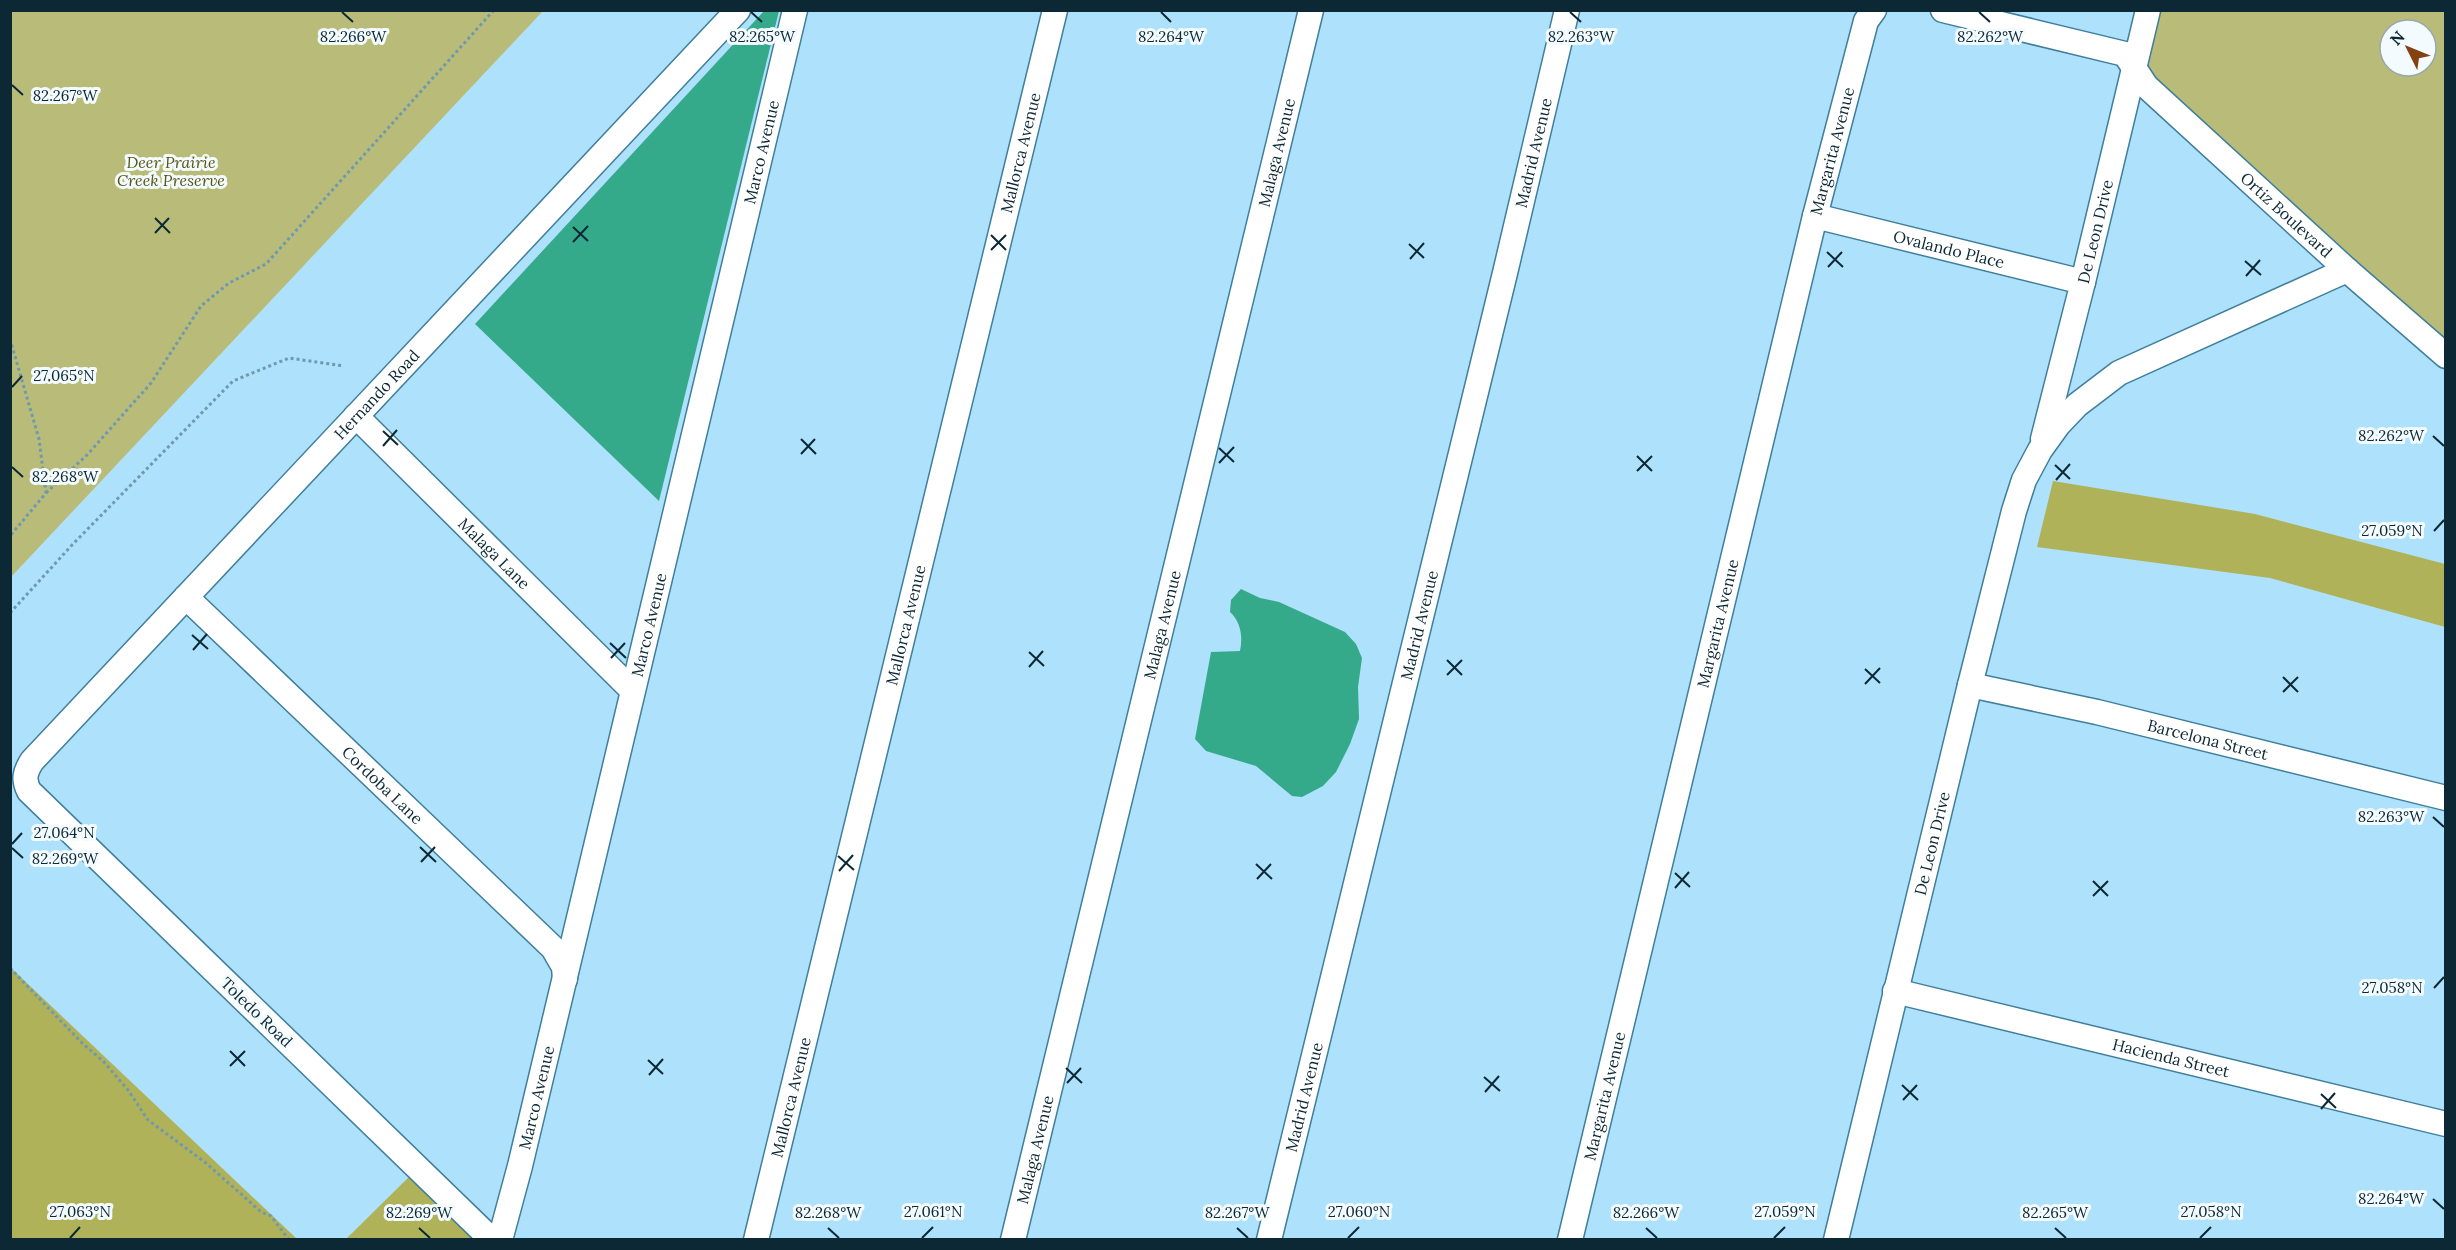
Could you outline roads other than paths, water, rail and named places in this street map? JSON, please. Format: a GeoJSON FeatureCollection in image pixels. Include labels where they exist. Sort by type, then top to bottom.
{"type":"FeatureCollection","features":[{"type":"Feature","properties":{"kind":"street","name":"Hernando Road"},"geometry":{"type":"LineString","coordinates":[[25,783],[26,771],[32,761],[738,10]]}},
{"type":"Feature","properties":{"kind":"street","name":"Marco Avenue"},"geometry":{"type":"LineString","coordinates":[[500,1239],[565,979],[632,690],[643,656],[795,10]]}},
{"type":"Feature","properties":{"kind":"street","name":"Mallorca Avenue"},"geometry":{"type":"LineString","coordinates":[[756,1239],[1055,10]]}},
{"type":"Feature","properties":{"kind":"street","name":"Malaga Avenue"},"geometry":{"type":"LineString","coordinates":[[1013,1239],[1311,10]]}},
{"type":"Feature","properties":{"kind":"street","name":"Madrid Avenue"},"geometry":{"type":"LineString","coordinates":[[1269,1239],[1567,10]]}},
{"type":"Feature","properties":{"kind":"street","name":"Margarita Avenue"},"geometry":{"type":"LineString","coordinates":[[1570,1239],[1815,216],[1866,21],[1874,10]]}},
{"type":"Feature","properties":{"kind":"street"},"geometry":{"type":"LineString","coordinates":[[1943,10],[2125,54],[2133,67]]}},
{"type":"Feature","properties":{"kind":"street","name":"De Leon Drive"},"geometry":{"type":"LineString","coordinates":[[2040,450],[2148,10]]}},
{"type":"Feature","properties":{"kind":"street","name":"Ortiz Boulevard"},"geometry":{"type":"LineString","coordinates":[[2133,67],[2146,86],[2347,270],[2445,356]]}},
{"type":"Feature","properties":{"kind":"street","name":"Ovalando Place"},"geometry":{"type":"LineString","coordinates":[[1815,216],[2083,282]]}},
{"type":"Feature","properties":{"kind":"street","name":"De Leon Drive"},"geometry":{"type":"LineString","coordinates":[[1836,1239],[1970,685],[2024,480],[2040,450],[2058,425],[2077,405],[2119,373],[2347,270]]}},
{"type":"Feature","properties":{"kind":"street","name":"Malaga Lane"},"geometry":{"type":"LineString","coordinates":[[356,416],[632,690]]}},
{"type":"Feature","properties":{"kind":"street","name":"Cordoba Lane"},"geometry":{"type":"LineString","coordinates":[[186,597],[553,948],[560,957],[565,979]]}},
{"type":"Feature","properties":{"kind":"street","name":"Barcelona Street"},"geometry":{"type":"LineString","coordinates":[[1970,685],[2097,712],[2445,798]]}},
{"type":"Feature","properties":{"kind":"street","name":"Toledo Road"},"geometry":{"type":"LineString","coordinates":[[25,783],[37,800],[492,1239]]}},
{"type":"Feature","properties":{"kind":"street","name":"Hacienda Street"},"geometry":{"type":"LineString","coordinates":[[1895,991],[2445,1124]]}},
{"type":"Feature","properties":{"kind":"park label","name":"Deer Prairie Creek Preserve"},"geometry":{"type":"Point","coordinates":[171,171]}}]}
